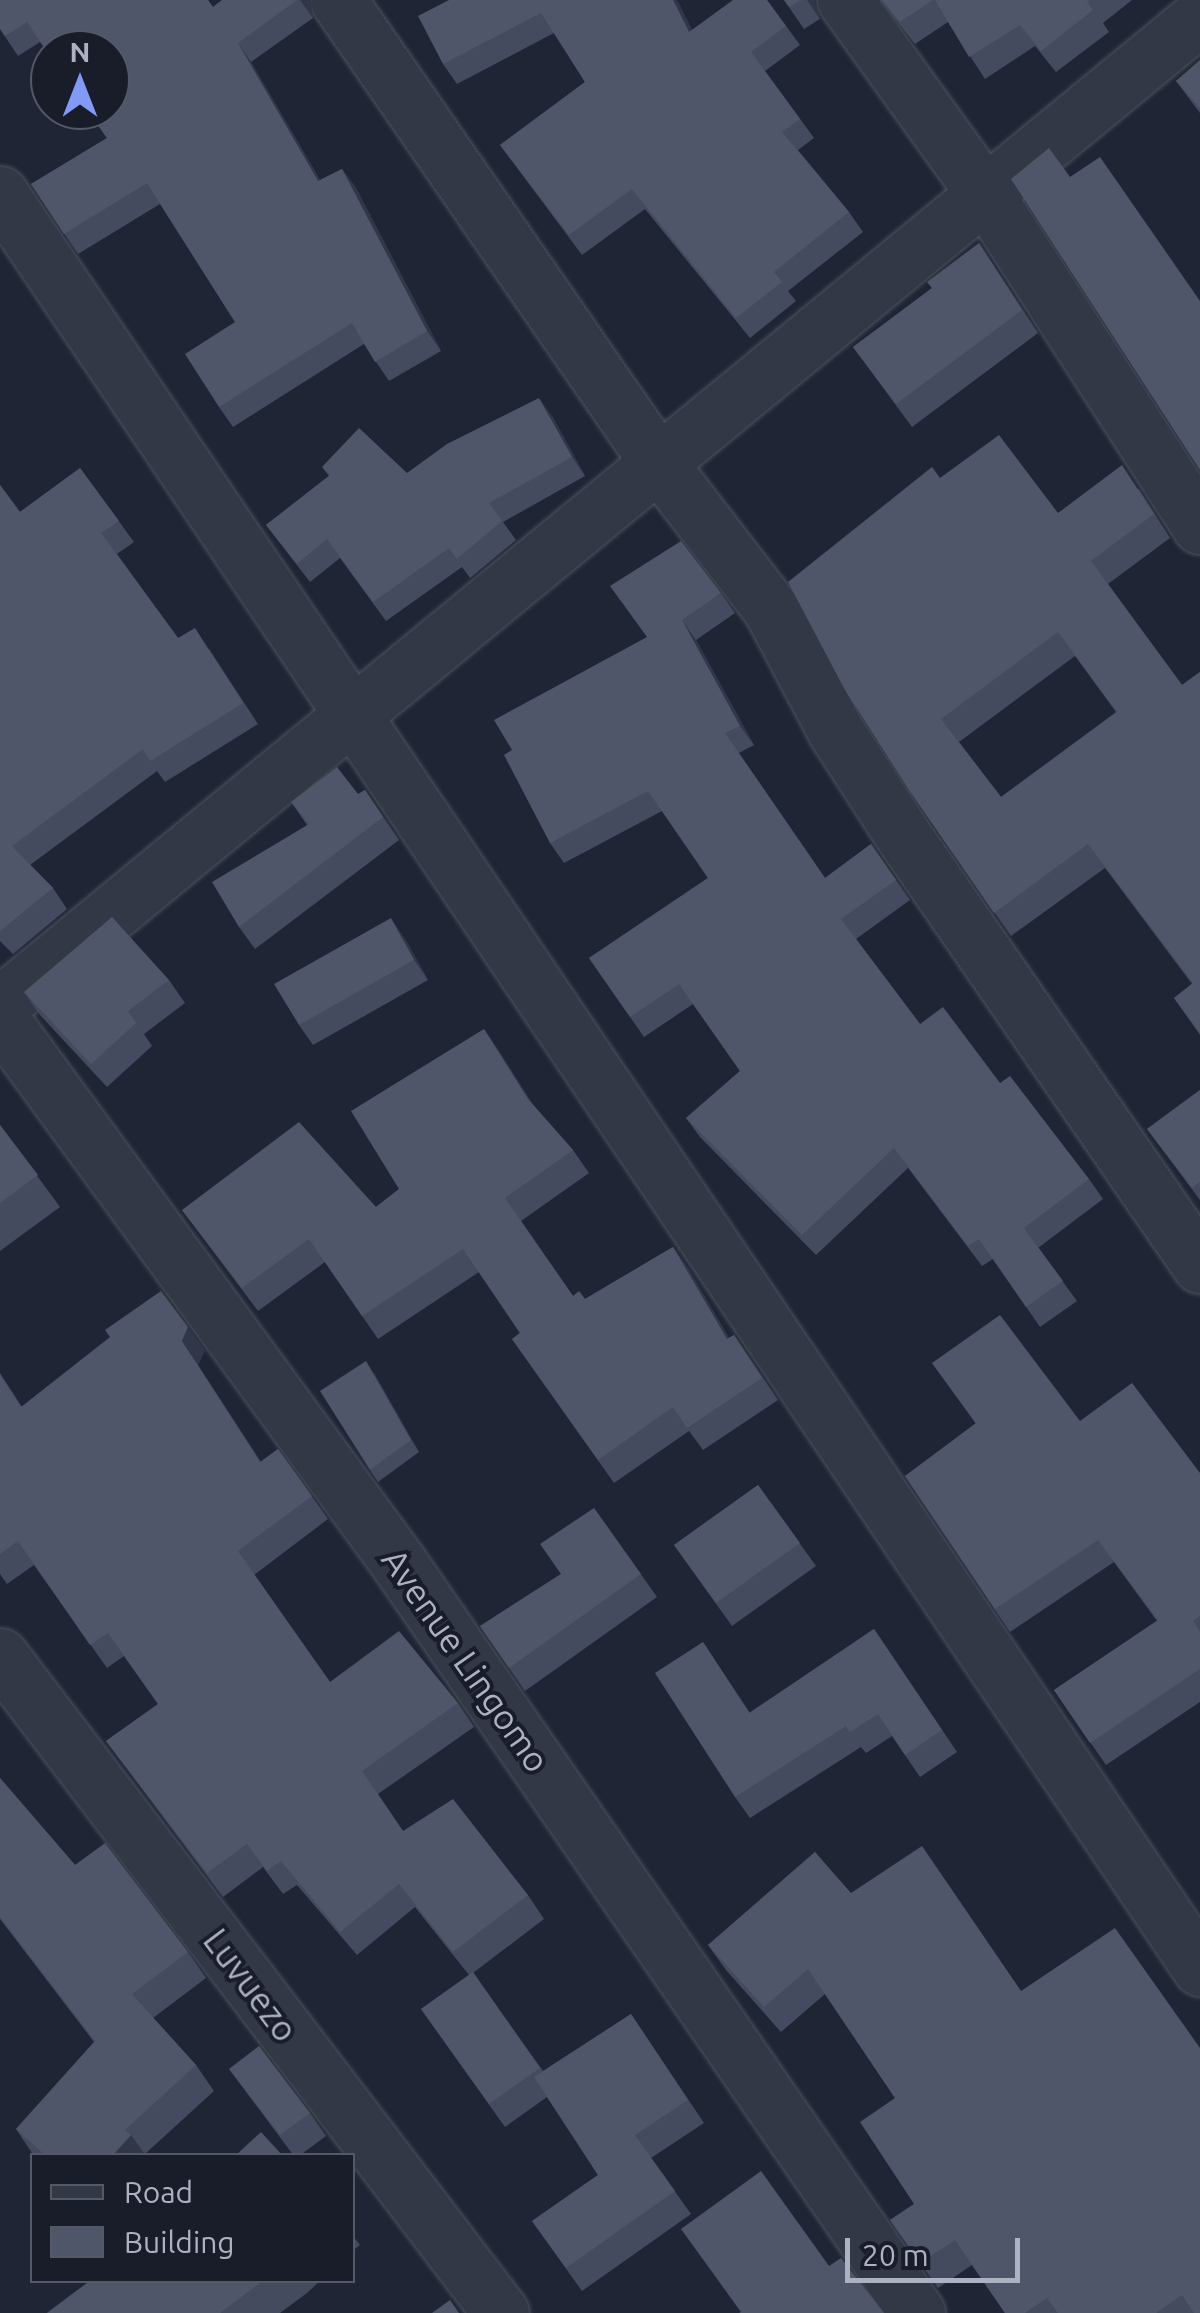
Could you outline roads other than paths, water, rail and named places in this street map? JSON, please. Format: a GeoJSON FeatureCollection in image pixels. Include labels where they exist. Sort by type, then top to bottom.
{"type":"FeatureCollection","features":[{"type":"Feature","properties":{"kind":"street"},"geometry":{"type":"LineString","coordinates":[[338,0],[657,460],[772,609],[891,817],[1200,1265]]}},
{"type":"Feature","properties":{"kind":"street"},"geometry":{"type":"LineString","coordinates":[[845,0],[987,197],[1200,526]]}},
{"type":"Feature","properties":{"kind":"street"},"geometry":{"type":"LineString","coordinates":[[0,1005],[352,718],[657,460],[987,197],[1200,16]]}},
{"type":"Feature","properties":{"kind":"street"},"geometry":{"type":"LineString","coordinates":[[0,194],[1200,1968]]}},
{"type":"Feature","properties":{"kind":"street","name":"Avenue Lingomo"},"geometry":{"type":"LineString","coordinates":[[0,1018],[398,1562],[917,2313]]}},
{"type":"Feature","properties":{"kind":"street","name":"Luvuezo"},"geometry":{"type":"LineString","coordinates":[[0,1656],[501,2313]]}}]}
